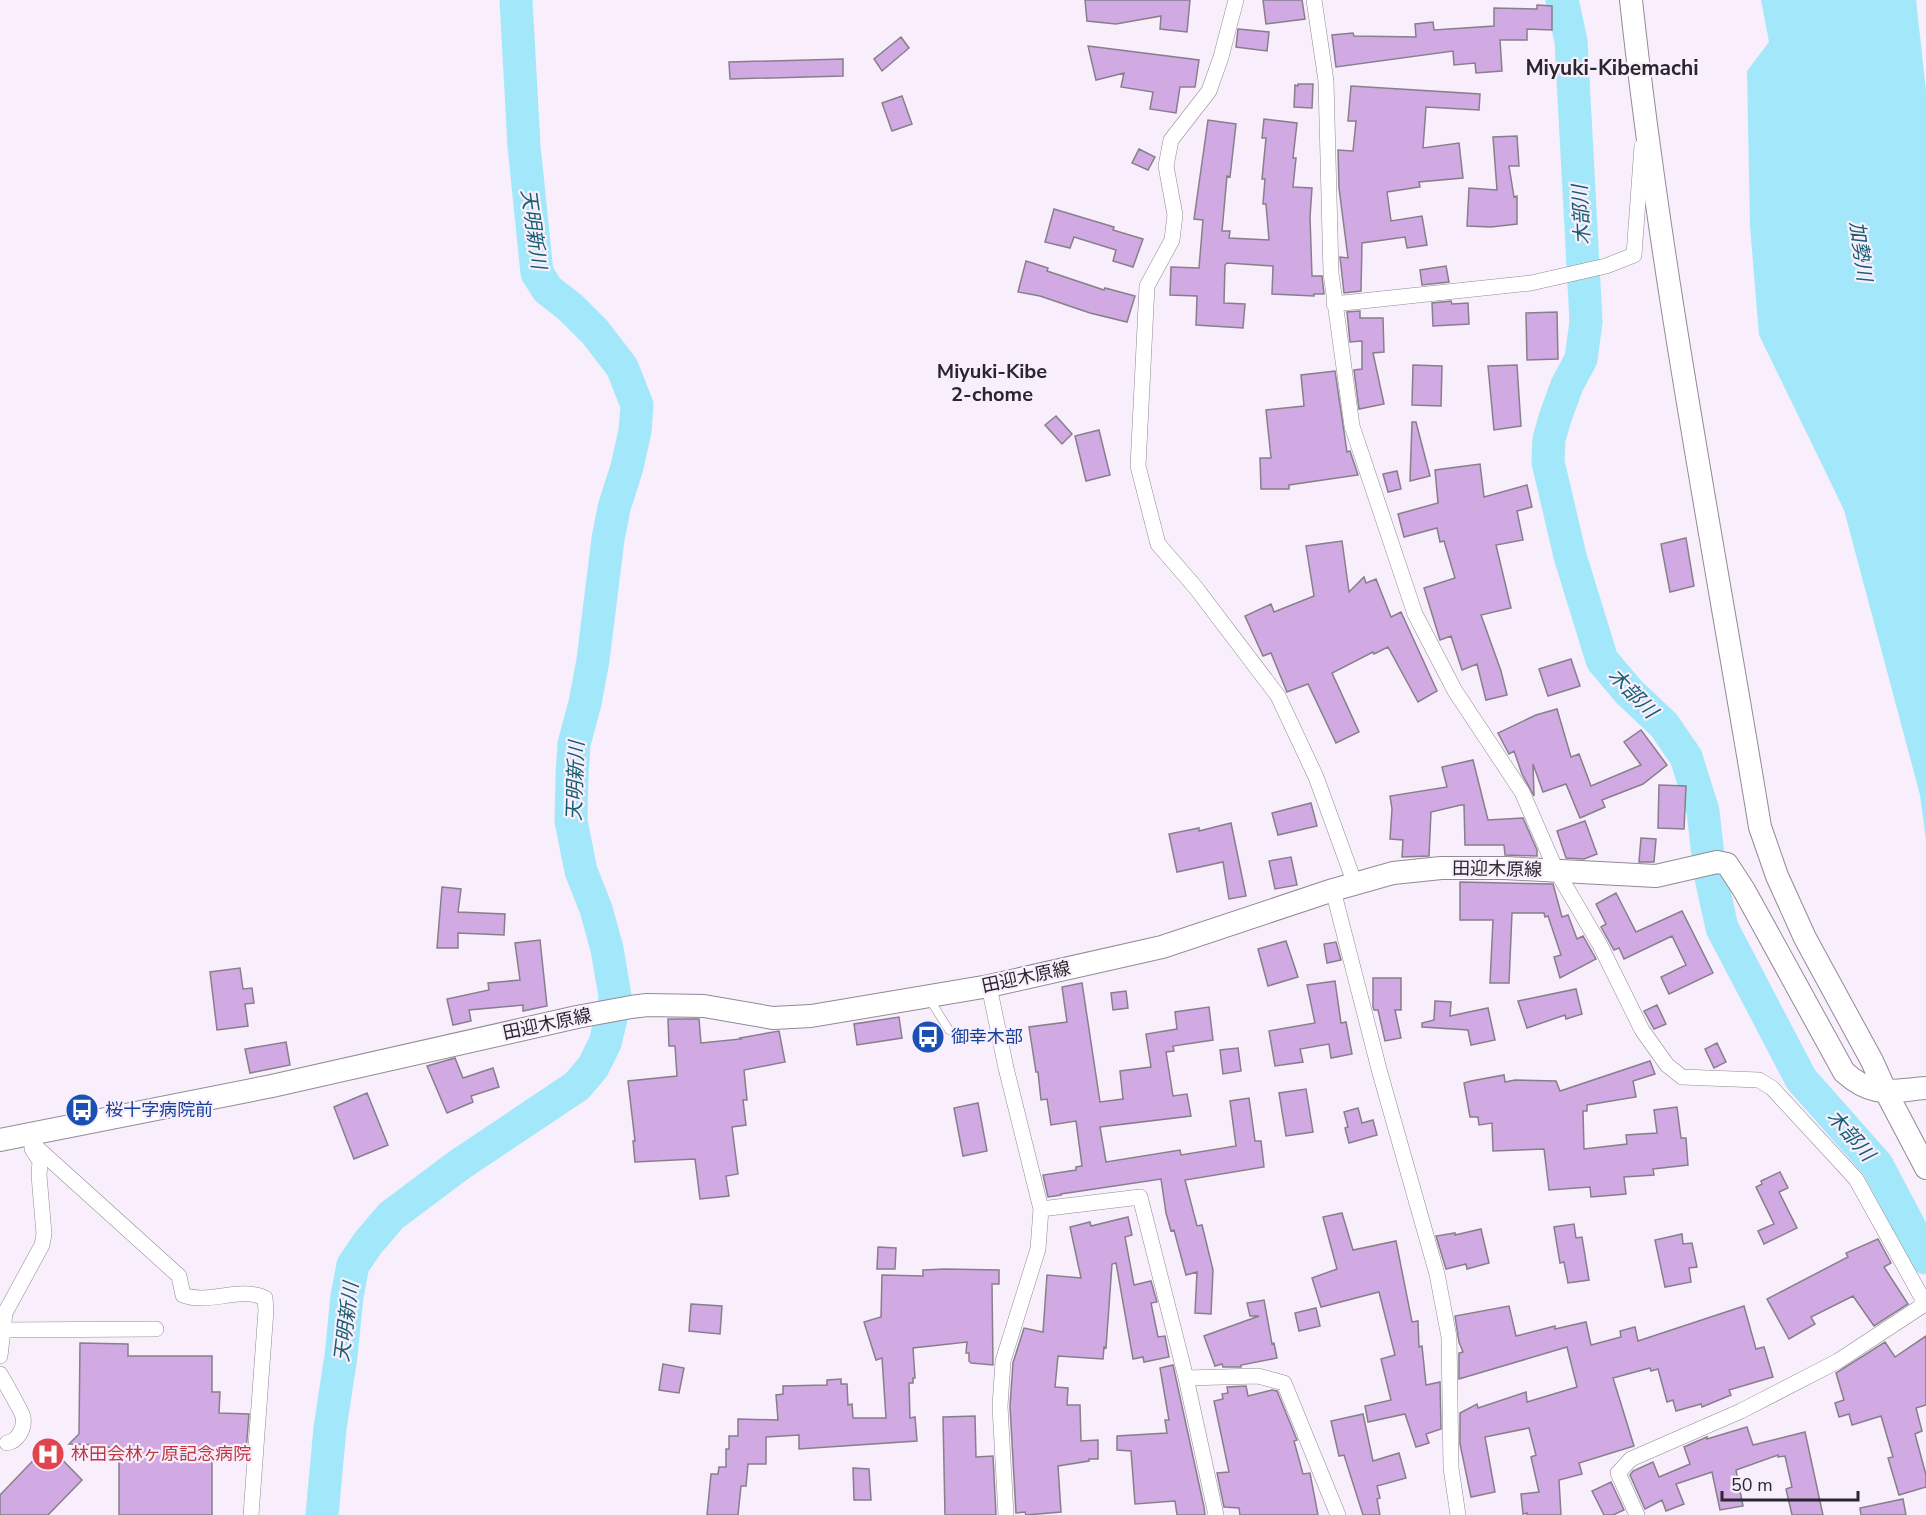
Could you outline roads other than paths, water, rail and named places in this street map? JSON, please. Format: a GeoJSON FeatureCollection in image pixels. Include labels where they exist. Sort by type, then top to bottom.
{"type":"FeatureCollection","features":[{"type":"Feature","properties":{"kind":"main road"},"geometry":{"type":"LineString","coordinates":[[1631,0],[1644,121],[1684,376],[1760,827],[1777,876],[1805,938],[1926,1167]]}},
{"type":"Feature","properties":{"kind":"main road","name":"田迎木原線"},"geometry":{"type":"LineString","coordinates":[[0,1140],[283,1083],[631,1007],[704,1006],[773,1018],[811,1016],[989,986],[1162,947],[1333,890],[1393,873],[1441,868],[1556,870],[1656,876],[1717,862],[1727,864],[1744,890],[1844,1072],[1858,1084],[1886,1092],[1922,1088]]}},
{"type":"Feature","properties":{"kind":"street"},"geometry":{"type":"LineString","coordinates":[[1236,0],[1221,57],[1209,91],[1171,140],[1166,166],[1175,215],[1172,240],[1147,286],[1138,466],[1158,544],[1196,588],[1278,696],[1316,777],[1355,884]]}},
{"type":"Feature","properties":{"kind":"street"},"geometry":{"type":"LineString","coordinates":[[1314,0],[1326,81],[1334,304],[1352,426],[1415,614],[1455,691],[1522,792],[1556,870],[1600,945],[1642,1030],[1667,1065],[1683,1077],[1760,1080],[1772,1088],[1856,1179],[1926,1304],[1838,1361],[1741,1411],[1631,1459],[1618,1473],[1637,1515]]}},
{"type":"Feature","properties":{"kind":"street"},"geometry":{"type":"LineString","coordinates":[[1334,304],[1543,280],[1606,266],[1634,255],[1644,121]]}},
{"type":"Feature","properties":{"kind":"street"},"geometry":{"type":"LineString","coordinates":[[1333,890],[1383,1084],[1437,1274],[1449,1337],[1451,1468],[1458,1515]]}},
{"type":"Feature","properties":{"kind":"street"},"geometry":{"type":"LineString","coordinates":[[989,986],[1006,1068],[1041,1209],[1038,1249],[1003,1361],[1000,1406],[1006,1515]]}},
{"type":"Feature","properties":{"kind":"street"},"geometry":{"type":"LineString","coordinates":[[0,1356],[5,1313],[42,1245],[44,1234],[40,1161],[24,1136]]}},
{"type":"Feature","properties":{"kind":"street"},"geometry":{"type":"LineString","coordinates":[[24,1136],[179,1276],[183,1295],[193,1299],[256,1293],[265,1298],[251,1515]]}},
{"type":"Feature","properties":{"kind":"street"},"geometry":{"type":"LineString","coordinates":[[1041,1209],[1140,1197],[1186,1378],[1216,1515]]}},
{"type":"Feature","properties":{"kind":"street"},"geometry":{"type":"LineString","coordinates":[[2,1330],[156,1329]]}},
{"type":"Feature","properties":{"kind":"street"},"geometry":{"type":"LineString","coordinates":[[0,1374],[23,1417],[20,1434],[12,1442],[7,1443]]}},
{"type":"Feature","properties":{"kind":"street"},"geometry":{"type":"LineString","coordinates":[[1186,1378],[1258,1376],[1284,1383],[1338,1515]]}},
{"type":"Feature","properties":{"kind":"lane"},"geometry":{"type":"LineString","coordinates":[[927,996],[949,1030]]}},
{"type":"Feature","properties":{"kind":"water","name":"加勢川"},"geometry":{"type":"Polygon","coordinates":[[[1761,0],[1916,0],[1926,90],[1926,840],[1920,795],[1844,510],[1759,335],[1750,226],[1747,71],[1769,42],[1761,0]]]}},
{"type":"Feature","properties":{"kind":"waterway","name":"天明新川"},"geometry":{"type":"LineString","coordinates":[[322,1515],[330,1428],[353,1265],[391,1216],[459,1165],[577,1086],[593,1067],[605,1043],[614,1006],[615,996],[607,949],[596,909],[581,871],[571,821],[572,775],[574,744],[593,660],[608,539],[635,431],[637,405],[622,367],[595,332],[570,307],[548,290],[537,273],[524,146],[516,0]]}},
{"type":"Feature","properties":{"kind":"waterway","name":"木部川"},"geometry":{"type":"LineString","coordinates":[[1562,0],[1571,41],[1586,322],[1581,359],[1567,385],[1549,439],[1548,462],[1570,556],[1602,660],[1629,692],[1664,725],[1686,757],[1703,811],[1710,873],[1722,928],[1801,1079],[1877,1165],[1926,1258]]}},
{"type":"Feature","properties":{"kind":"place","name":"御幸木部"},"geometry":{"type":"Point","coordinates":[928,1037]}},
{"type":"Feature","properties":{"kind":"place","name":"桜十字病院前"},"geometry":{"type":"Point","coordinates":[82,1110]}},
{"type":"Feature","properties":{"kind":"place","name":"林田会林ヶ原記念病院"},"geometry":{"type":"Point","coordinates":[48,1454]}},
{"type":"Feature","properties":{"kind":"district","name":"Miyuki-Kibemachi"},"geometry":{"type":"Point","coordinates":[1612,68]}},
{"type":"Feature","properties":{"kind":"district","name":"Miyuki-Kibe 2-chome"},"geometry":{"type":"Point","coordinates":[992,382]}}]}
